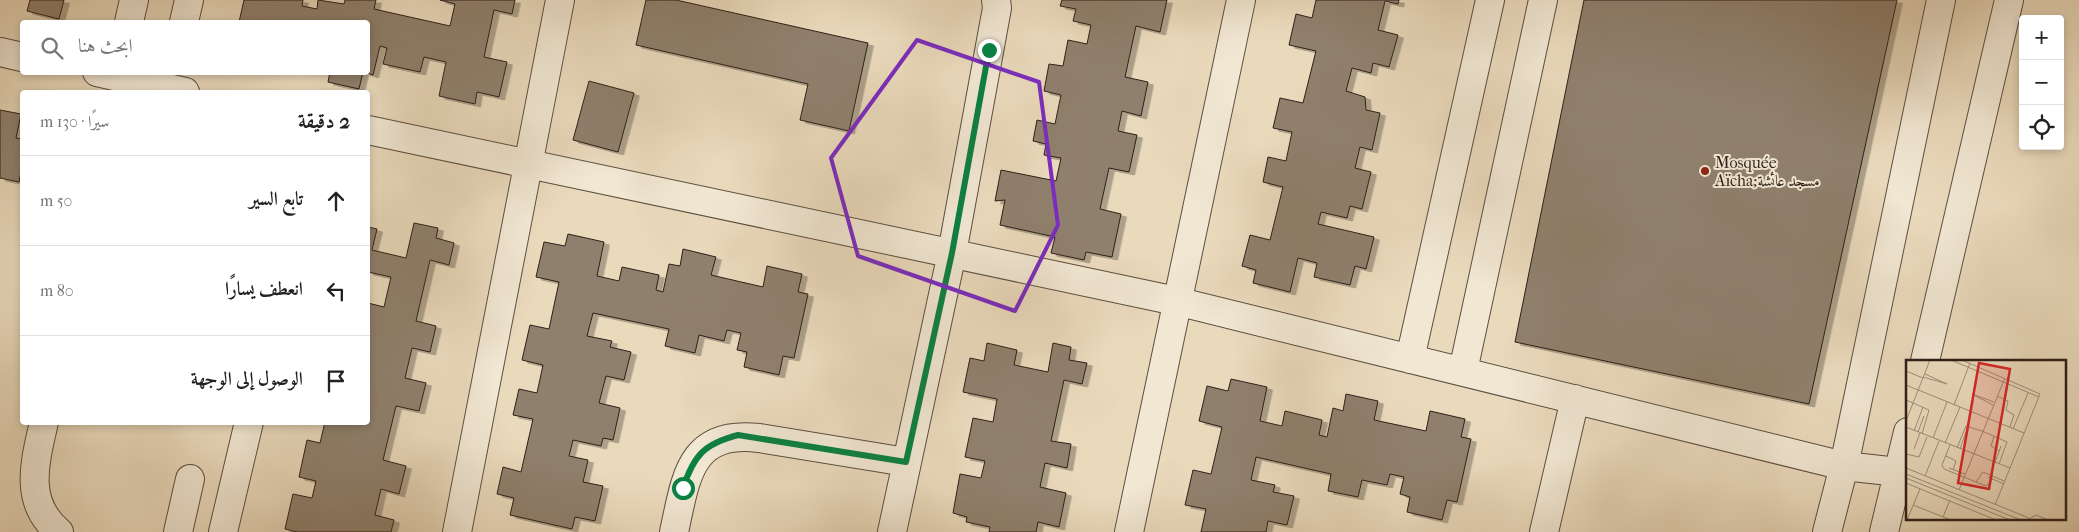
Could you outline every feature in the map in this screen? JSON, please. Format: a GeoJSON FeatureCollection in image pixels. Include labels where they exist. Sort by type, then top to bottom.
{"type":"FeatureCollection","features":[{"type":"Feature","properties":{"kind":"street"},"geometry":{"type":"LineString","coordinates":[[129,20],[134,0]]}},
{"type":"Feature","properties":{"kind":"street"},"geometry":{"type":"LineString","coordinates":[[184,20],[189,0]]}},
{"type":"Feature","properties":{"kind":"street"},"geometry":{"type":"LineString","coordinates":[[457,532],[560,0]]}},
{"type":"Feature","properties":{"kind":"street"},"geometry":{"type":"LineString","coordinates":[[892,532],[952,253],[997,8],[996,0]]}},
{"type":"Feature","properties":{"kind":"street"},"geometry":{"type":"LineString","coordinates":[[1129,532],[1176,301],[1241,0]]}},
{"type":"Feature","properties":{"kind":"street"},"geometry":{"type":"LineString","coordinates":[[1410,359],[1490,0]]}},
{"type":"Feature","properties":{"kind":"street"},"geometry":{"type":"LineString","coordinates":[[1462,372],[1543,0]]}},
{"type":"Feature","properties":{"kind":"street"},"geometry":{"type":"LineString","coordinates":[[1827,532],[1844,466],[1941,0]]}},
{"type":"Feature","properties":{"kind":"street"},"geometry":{"type":"LineString","coordinates":[[1924,360],[2009,0]]}},
{"type":"Feature","properties":{"kind":"street"},"geometry":{"type":"LineString","coordinates":[[0,52],[20,57]]}},
{"type":"Feature","properties":{"kind":"street"},"geometry":{"type":"LineString","coordinates":[[112,79],[176,85]]}},
{"type":"Feature","properties":{"kind":"street"},"geometry":{"type":"LineString","coordinates":[[370,130],[1176,301],[1844,466],[1898,472]]}},
{"type":"Feature","properties":{"kind":"street"},"geometry":{"type":"LineString","coordinates":[[1544,532],[1575,399]]}},
{"type":"Feature","properties":{"kind":"street"},"geometry":{"type":"LineString","coordinates":[[43,425],[33,474],[35,495],[43,514],[59,532]]}},
{"type":"Feature","properties":{"kind":"street"},"geometry":{"type":"LineString","coordinates":[[223,532],[248,425]]}},
{"type":"Feature","properties":{"kind":"street"},"geometry":{"type":"LineString","coordinates":[[674,532],[690,469],[701,452],[718,440],[738,435],[906,462]]}},
{"type":"Feature","properties":{"kind":"street"},"geometry":{"type":"LineString","coordinates":[[1884,532],[1906,440]]}},
{"type":"Feature","properties":{"kind":"street"},"geometry":{"type":"LineString","coordinates":[[178,532],[190,479]]}},
{"type":"Feature","properties":{"kind":"highlighted area"},"geometry":{"type":"Polygon","coordinates":[[[917,40],[1039,82],[1058,225],[1015,311],[858,256],[831,158],[917,40]]]}},
{"type":"Feature","properties":{"kind":"building"},"geometry":{"type":"Polygon","coordinates":[[[30,0],[64,0],[59,19],[27,11],[30,0]]]}},
{"type":"Feature","properties":{"kind":"building"},"geometry":{"type":"Polygon","coordinates":[[[244,0],[303,0],[302,6],[317,9],[318,0],[344,4],[345,0],[376,0],[374,9],[450,26],[455,4],[440,0],[515,0],[512,14],[494,10],[484,57],[507,62],[499,97],[477,92],[475,104],[439,96],[446,62],[424,57],[420,72],[383,64],[387,48],[380,46],[373,75],[370,74],[370,20],[239,20],[244,0]]]}},
{"type":"Feature","properties":{"kind":"building"},"geometry":{"type":"Polygon","coordinates":[[[646,0],[676,0],[868,43],[849,131],[800,120],[808,84],[636,45],[646,0]]]}},
{"type":"Feature","properties":{"kind":"building"},"geometry":{"type":"Polygon","coordinates":[[[1062,0],[1167,0],[1160,32],[1136,26],[1125,77],[1148,82],[1141,116],[1122,111],[1118,131],[1137,135],[1129,172],[1109,168],[1100,209],[1121,214],[1112,257],[1086,252],[1084,260],[1051,253],[1055,237],[1000,225],[1005,200],[995,201],[1001,170],[1056,181],[1061,158],[1044,155],[1046,144],[1033,141],[1037,120],[1055,124],[1061,95],[1044,91],[1049,64],[1063,66],[1068,40],[1087,44],[1091,25],[1073,21],[1076,9],[1060,6],[1062,0]]]}},
{"type":"Feature","properties":{"kind":"building"},"geometry":{"type":"Polygon","coordinates":[[[1316,0],[1399,0],[1398,4],[1385,1],[1378,30],[1398,35],[1389,67],[1373,63],[1371,73],[1352,68],[1346,91],[1365,97],[1366,110],[1380,113],[1372,150],[1360,147],[1355,168],[1371,172],[1362,209],[1350,206],[1347,218],[1321,212],[1318,224],[1374,237],[1366,269],[1355,266],[1350,285],[1314,277],[1317,263],[1298,258],[1290,292],[1253,283],[1256,270],[1242,266],[1250,235],[1270,240],[1283,187],[1263,182],[1268,157],[1286,161],[1292,132],[1273,128],[1280,98],[1303,103],[1316,51],[1289,45],[1296,14],[1312,18],[1316,0]]]}},
{"type":"Feature","properties":{"kind":"building","name":"Mosquée Aïcha;مسجد عائشة"},"geometry":{"type":"Polygon","coordinates":[[[1584,0],[1897,0],[1809,404],[1515,342],[1584,0]]]}},
{"type":"Feature","properties":{"kind":"building"},"geometry":{"type":"Polygon","coordinates":[[[329,75],[362,75],[359,89],[328,82],[329,75]]]}},
{"type":"Feature","properties":{"kind":"building"},"geometry":{"type":"Polygon","coordinates":[[[589,81],[634,93],[618,152],[573,140],[589,81]]]}},
{"type":"Feature","properties":{"kind":"building"},"geometry":{"type":"Polygon","coordinates":[[[0,110],[20,114],[16,138],[20,139],[20,177],[19,182],[0,178],[0,110]]]}},
{"type":"Feature","properties":{"kind":"building"},"geometry":{"type":"Polygon","coordinates":[[[414,223],[438,228],[436,238],[454,243],[449,265],[430,260],[416,321],[436,326],[430,352],[412,348],[405,378],[426,383],[419,411],[396,406],[383,460],[406,466],[399,494],[381,489],[375,515],[394,520],[391,532],[297,532],[285,529],[293,494],[312,498],[316,481],[299,477],[307,440],[320,443],[324,425],[370,425],[370,304],[384,307],[391,277],[370,272],[370,227],[377,229],[372,250],[406,258],[414,223]]]}},
{"type":"Feature","properties":{"kind":"building"},"geometry":{"type":"Polygon","coordinates":[[[568,234],[604,242],[597,276],[619,281],[622,267],[659,275],[656,290],[663,292],[669,264],[680,266],[683,249],[716,257],[711,275],[763,287],[767,266],[802,274],[798,292],[808,294],[794,358],[783,356],[779,375],[744,367],[747,352],[737,350],[741,333],[727,330],[724,341],[699,335],[695,353],[665,346],[669,329],[593,313],[587,336],[612,341],[610,347],[631,352],[624,380],[606,376],[599,403],[620,408],[613,440],[603,438],[601,446],[573,440],[569,456],[588,460],[583,482],[603,486],[595,521],[575,517],[572,529],[510,515],[514,498],[497,494],[503,467],[521,472],[533,419],[513,415],[519,389],[537,393],[543,365],[522,360],[530,325],[549,329],[559,282],[536,277],[544,242],[565,246],[568,234]]]}},
{"type":"Feature","properties":{"kind":"building"},"geometry":{"type":"Polygon","coordinates":[[[987,343],[1017,350],[1014,365],[1048,372],[1053,343],[1071,347],[1069,360],[1087,363],[1082,384],[1064,380],[1051,441],[1071,444],[1067,468],[1045,463],[1040,487],[1066,493],[1059,527],[1038,522],[1036,532],[989,532],[990,527],[966,522],[967,517],[953,513],[960,474],[981,478],[985,461],[965,457],[973,418],[993,422],[997,399],[963,392],[970,358],[984,361],[987,343]]]}},
{"type":"Feature","properties":{"kind":"building"},"geometry":{"type":"Polygon","coordinates":[[[1231,379],[1267,387],[1260,421],[1282,426],[1285,411],[1322,420],[1319,435],[1327,437],[1333,408],[1343,411],[1346,394],[1378,401],[1374,420],[1426,431],[1430,411],[1465,419],[1461,437],[1471,439],[1457,502],[1447,500],[1442,520],[1407,512],[1410,497],[1400,494],[1404,477],[1390,474],[1387,485],[1362,480],[1358,497],[1328,491],[1331,474],[1256,457],[1251,480],[1275,485],[1273,492],[1294,496],[1287,525],[1268,521],[1266,532],[1201,532],[1206,509],[1185,505],[1193,470],[1211,474],[1222,427],[1199,421],[1207,386],[1228,391],[1231,379]]]}},
{"type":"Feature","properties":{"kind":"place","name":"Mosquée Aïcha;مسجد عائشة"},"geometry":{"type":"Point","coordinates":[1705,171]}},
{"type":"Feature","properties":{"kind":"route"},"geometry":{"type":"LineString","coordinates":[[683,488],[690,469],[701,452],[718,440],[738,435],[906,462],[952,253],[989,50]]}}]}
